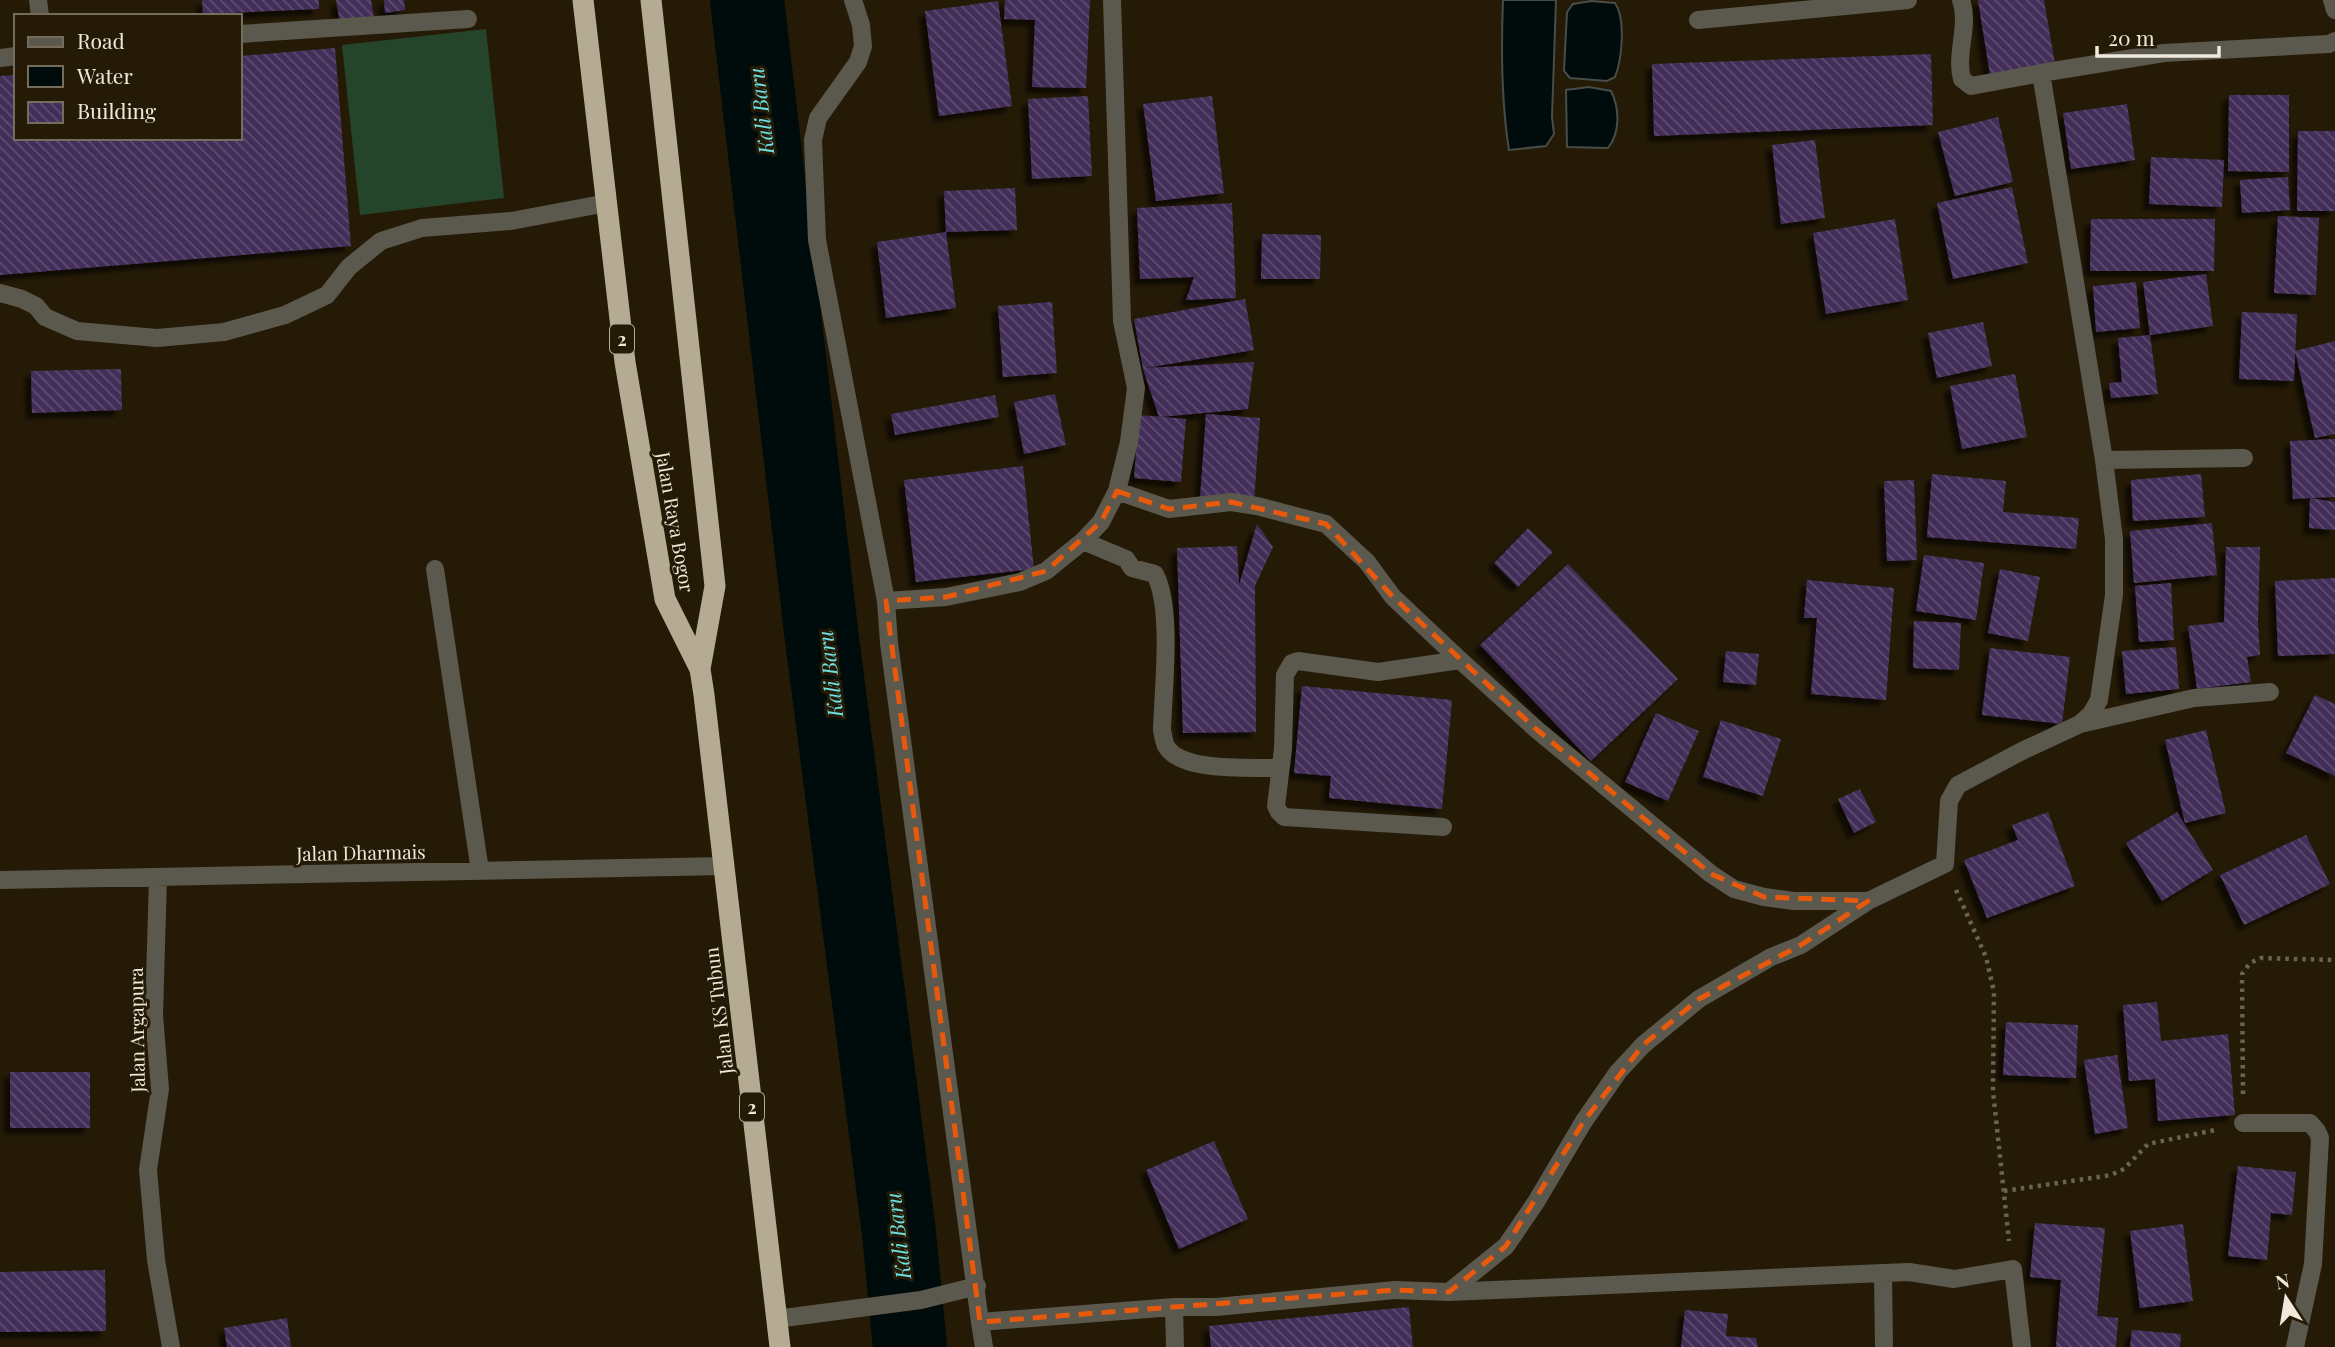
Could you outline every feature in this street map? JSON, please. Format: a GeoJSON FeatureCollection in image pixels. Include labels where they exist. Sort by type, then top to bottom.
{"type":"FeatureCollection","features":[{"type":"Feature","properties":{"kind":"highway","name":"Jalan Raya Bogor"},"geometry":{"type":"LineString","coordinates":[[583,0],[625,362],[666,599],[700,669]]}},
{"type":"Feature","properties":{"kind":"highway","name":"Jalan Raya Bogor"},"geometry":{"type":"LineString","coordinates":[[652,0],[715,586],[700,669]]}},
{"type":"Feature","properties":{"kind":"highway","name":"Jalan KS Tubun"},"geometry":{"type":"LineString","coordinates":[[700,669],[780,1347]]}},
{"type":"Feature","properties":{"kind":"street"},"geometry":{"type":"LineString","coordinates":[[852,0],[861,25],[863,46],[858,61],[818,118],[813,140],[817,240],[886,601],[889,643],[984,1347]]}},
{"type":"Feature","properties":{"kind":"street"},"geometry":{"type":"LineString","coordinates":[[886,601],[946,597],[1020,582],[1046,571],[1083,541],[1101,522],[1117,491],[1129,442],[1136,388],[1122,321],[1112,0]]}},
{"type":"Feature","properties":{"kind":"street"},"geometry":{"type":"LineString","coordinates":[[1698,20],[1908,0]]}},
{"type":"Feature","properties":{"kind":"street"},"geometry":{"type":"LineString","coordinates":[[1961,0],[1964,11],[1959,68],[1962,79],[1971,86],[2164,53],[2329,44],[2335,41]]}},
{"type":"Feature","properties":{"kind":"street"},"geometry":{"type":"LineString","coordinates":[[2332,0],[2335,10]]}},
{"type":"Feature","properties":{"kind":"street"},"geometry":{"type":"LineString","coordinates":[[242,34],[468,19]]}},
{"type":"Feature","properties":{"kind":"street"},"geometry":{"type":"LineString","coordinates":[[2042,74],[2104,460],[2114,539],[2114,595],[2099,700],[2091,714],[2080,724]]}},
{"type":"Feature","properties":{"kind":"street"},"geometry":{"type":"LineString","coordinates":[[0,293],[22,299],[36,306],[45,317],[77,331],[157,338],[224,332],[285,316],[327,295],[349,267],[380,241],[422,228],[511,221],[607,203]]}},
{"type":"Feature","properties":{"kind":"street"},"geometry":{"type":"LineString","coordinates":[[2104,460],[2244,458]]}},
{"type":"Feature","properties":{"kind":"street"},"geometry":{"type":"LineString","coordinates":[[1117,491],[1169,509],[1231,502],[1326,524],[1367,562],[1393,597],[1460,660],[1536,729],[1711,874],[1734,888],[1764,897],[1794,901],[1868,901]]}},
{"type":"Feature","properties":{"kind":"street"},"geometry":{"type":"LineString","coordinates":[[1083,541],[1126,559],[1132,568],[1155,574],[1159,583],[1165,633],[1162,730],[1166,746],[1176,757],[1199,765],[1280,768]]}},
{"type":"Feature","properties":{"kind":"street"},"geometry":{"type":"LineString","coordinates":[[435,569],[480,871]]}},
{"type":"Feature","properties":{"kind":"street"},"geometry":{"type":"LineString","coordinates":[[1443,827],[1284,817],[1276,806],[1286,675],[1292,663],[1298,661],[1378,672],[1460,660]]}},
{"type":"Feature","properties":{"kind":"street"},"geometry":{"type":"LineString","coordinates":[[1449,1292],[1506,1245],[1536,1202],[1584,1121],[1618,1072],[1643,1045],[1699,999],[1771,957],[1801,945],[1868,901],[1945,864],[1949,801],[1958,785],[2080,724],[2194,698],[2270,692]]}},
{"type":"Feature","properties":{"kind":"street","name":"Jalan Dharmais"},"geometry":{"type":"LineString","coordinates":[[0,880],[724,866]]}},
{"type":"Feature","properties":{"kind":"street","name":"Jalan Argapura"},"geometry":{"type":"LineString","coordinates":[[158,877],[153,1015],[160,1089],[148,1170],[156,1260],[171,1347]]}},
{"type":"Feature","properties":{"kind":"street"},"geometry":{"type":"LineString","coordinates":[[2243,1123],[2309,1123],[2320,1138],[2312,1264],[2295,1347]]}},
{"type":"Feature","properties":{"kind":"street"},"geometry":{"type":"LineString","coordinates":[[980,1322],[1174,1307],[1216,1307],[1395,1290],[1449,1292],[1909,1272],[1954,1279],[2013,1269],[2022,1347]]}},
{"type":"Feature","properties":{"kind":"street"},"geometry":{"type":"LineString","coordinates":[[1883,1273],[1884,1347]]}},
{"type":"Feature","properties":{"kind":"street"},"geometry":{"type":"LineString","coordinates":[[776,1319],[921,1300],[977,1286]]}},
{"type":"Feature","properties":{"kind":"street"},"geometry":{"type":"LineString","coordinates":[[1174,1307],[1175,1347]]}},
{"type":"Feature","properties":{"kind":"path"},"geometry":{"type":"LineString","coordinates":[[1945,864],[1986,957],[1994,992],[1993,1091],[2013,1269]]}},
{"type":"Feature","properties":{"kind":"path"},"geometry":{"type":"LineString","coordinates":[[2004,1191],[2111,1175],[2124,1169],[2148,1144],[2243,1123],[2242,974],[2250,963],[2261,958],[2335,960]]}},
{"type":"Feature","properties":{"kind":"highlighted area"},"geometry":{"type":"Polygon","coordinates":[[[1117,491],[1169,509],[1231,502],[1326,524],[1393,597],[1536,729],[1711,874],[1764,897],[1868,901],[1801,945],[1699,999],[1643,1045],[1584,1121],[1506,1246],[1449,1292],[1395,1290],[980,1322],[886,601],[946,597],[1046,571],[1101,522],[1117,491]]]}},
{"type":"Feature","properties":{"kind":"green space"},"geometry":{"type":"Polygon","coordinates":[[[486,29],[504,198],[360,215],[342,45],[486,29]]]}},
{"type":"Feature","properties":{"kind":"water"},"geometry":{"type":"Polygon","coordinates":[[[1503,0],[1556,0],[1552,117],[1554,134],[1546,146],[1509,150],[1502,75],[1503,0]]]}},
{"type":"Feature","properties":{"kind":"water"},"geometry":{"type":"Polygon","coordinates":[[[1591,1],[1615,3],[1621,19],[1620,60],[1615,77],[1607,81],[1570,78],[1564,71],[1567,12],[1573,4],[1591,1]]]}},
{"type":"Feature","properties":{"kind":"water"},"geometry":{"type":"Polygon","coordinates":[[[1589,87],[1611,91],[1617,113],[1615,135],[1608,148],[1567,147],[1566,90],[1589,87]]]}},
{"type":"Feature","properties":{"kind":"building"},"geometry":{"type":"Polygon","coordinates":[[[202,0],[319,0],[319,9],[203,14],[202,0]]]}},
{"type":"Feature","properties":{"kind":"building"},"geometry":{"type":"Polygon","coordinates":[[[336,0],[371,0],[374,17],[340,23],[336,0]]]}},
{"type":"Feature","properties":{"kind":"building"},"geometry":{"type":"Polygon","coordinates":[[[384,0],[404,0],[405,10],[385,13],[384,0]]]}},
{"type":"Feature","properties":{"kind":"building"},"geometry":{"type":"Polygon","coordinates":[[[1005,0],[1090,0],[1086,88],[1032,87],[1035,20],[1004,19],[1005,0]]]}},
{"type":"Feature","properties":{"kind":"building"},"geometry":{"type":"Polygon","coordinates":[[[1978,0],[2044,0],[2056,70],[1991,81],[1978,0]]]}},
{"type":"Feature","properties":{"kind":"building"},"geometry":{"type":"Polygon","coordinates":[[[998,1],[1012,106],[939,116],[925,11],[998,1]]]}},
{"type":"Feature","properties":{"kind":"building"},"geometry":{"type":"Polygon","coordinates":[[[335,48],[351,246],[0,275],[0,76],[14,75],[14,140],[242,140],[242,56],[335,48]]]}},
{"type":"Feature","properties":{"kind":"building"},"geometry":{"type":"Polygon","coordinates":[[[1931,54],[1933,125],[1654,136],[1652,64],[1931,54]]]}},
{"type":"Feature","properties":{"kind":"building"},"geometry":{"type":"Polygon","coordinates":[[[2229,95],[2289,95],[2289,172],[2228,171],[2229,95]]]}},
{"type":"Feature","properties":{"kind":"building"},"geometry":{"type":"Polygon","coordinates":[[[1088,96],[1092,176],[1032,179],[1028,99],[1088,96]]]}},
{"type":"Feature","properties":{"kind":"building"},"geometry":{"type":"Polygon","coordinates":[[[1212,96],[1224,193],[1156,201],[1143,104],[1212,96]]]}},
{"type":"Feature","properties":{"kind":"building"},"geometry":{"type":"Polygon","coordinates":[[[2127,104],[2135,160],[2071,169],[2063,113],[2127,104]]]}},
{"type":"Feature","properties":{"kind":"building"},"geometry":{"type":"Polygon","coordinates":[[[1998,117],[2013,182],[1955,196],[1938,132],[1998,117]]]}},
{"type":"Feature","properties":{"kind":"building"},"geometry":{"type":"Polygon","coordinates":[[[2298,131],[2335,131],[2335,211],[2297,211],[2298,131]]]}},
{"type":"Feature","properties":{"kind":"building"},"geometry":{"type":"Polygon","coordinates":[[[1815,140],[1825,218],[1781,224],[1772,145],[1815,140]]]}},
{"type":"Feature","properties":{"kind":"building"},"geometry":{"type":"Polygon","coordinates":[[[2151,157],[2224,160],[2222,207],[2149,204],[2151,157]]]}},
{"type":"Feature","properties":{"kind":"building"},"geometry":{"type":"Polygon","coordinates":[[[2288,177],[2290,210],[2242,213],[2240,180],[2288,177]]]}},
{"type":"Feature","properties":{"kind":"building"},"geometry":{"type":"Polygon","coordinates":[[[2012,187],[2028,263],[1953,279],[1937,203],[2012,187]]]}},
{"type":"Feature","properties":{"kind":"building"},"geometry":{"type":"Polygon","coordinates":[[[1015,188],[1017,230],[946,232],[944,191],[1015,188]]]}},
{"type":"Feature","properties":{"kind":"building"},"geometry":{"type":"Polygon","coordinates":[[[1232,203],[1236,298],[1186,300],[1194,277],[1140,279],[1137,208],[1232,203]]]}},
{"type":"Feature","properties":{"kind":"building"},"geometry":{"type":"Polygon","coordinates":[[[2278,216],[2319,218],[2316,295],[2274,293],[2278,216]]]}},
{"type":"Feature","properties":{"kind":"building"},"geometry":{"type":"Polygon","coordinates":[[[1895,219],[1908,300],[1826,314],[1813,233],[1895,219]]]}},
{"type":"Feature","properties":{"kind":"building"},"geometry":{"type":"Polygon","coordinates":[[[2091,219],[2215,219],[2214,271],[2090,271],[2091,219]]]}},
{"type":"Feature","properties":{"kind":"building"},"geometry":{"type":"Polygon","coordinates":[[[946,232],[956,308],[886,318],[877,242],[946,232]]]}},
{"type":"Feature","properties":{"kind":"building"},"geometry":{"type":"Polygon","coordinates":[[[1262,234],[1321,235],[1320,279],[1261,279],[1262,234]]]}},
{"type":"Feature","properties":{"kind":"building"},"geometry":{"type":"Polygon","coordinates":[[[2206,274],[2213,326],[2150,335],[2143,282],[2206,274]]]}},
{"type":"Feature","properties":{"kind":"building"},"geometry":{"type":"Polygon","coordinates":[[[2136,282],[2140,328],[2096,332],[2093,286],[2136,282]]]}},
{"type":"Feature","properties":{"kind":"building"},"geometry":{"type":"Polygon","coordinates":[[[1245,299],[1254,350],[1145,368],[1254,362],[1248,409],[1159,417],[1143,369],[1134,319],[1245,299]]]}},
{"type":"Feature","properties":{"kind":"building"},"geometry":{"type":"Polygon","coordinates":[[[1052,302],[1057,373],[1003,377],[998,306],[1052,302]]]}},
{"type":"Feature","properties":{"kind":"building"},"geometry":{"type":"Polygon","coordinates":[[[2242,312],[2297,314],[2294,381],[2239,379],[2242,312]]]}},
{"type":"Feature","properties":{"kind":"building"},"geometry":{"type":"Polygon","coordinates":[[[1983,322],[1992,366],[1937,378],[1928,333],[1983,322]]]}},
{"type":"Feature","properties":{"kind":"building"},"geometry":{"type":"Polygon","coordinates":[[[2150,335],[2158,394],[2111,398],[2109,383],[2122,382],[2118,338],[2150,335]]]}},
{"type":"Feature","properties":{"kind":"building"},"geometry":{"type":"Polygon","coordinates":[[[2335,341],[2335,434],[2315,438],[2295,351],[2335,341]]]}},
{"type":"Feature","properties":{"kind":"building"},"geometry":{"type":"Polygon","coordinates":[[[121,369],[122,410],[32,413],[31,371],[121,369]]]}},
{"type":"Feature","properties":{"kind":"building"},"geometry":{"type":"Polygon","coordinates":[[[2015,374],[2027,437],[1962,449],[1950,386],[2015,374]]]}},
{"type":"Feature","properties":{"kind":"building"},"geometry":{"type":"Polygon","coordinates":[[[1055,394],[1066,445],[1024,454],[1014,402],[1055,394]]]}},
{"type":"Feature","properties":{"kind":"building"},"geometry":{"type":"Polygon","coordinates":[[[995,395],[999,417],[895,435],[891,414],[995,395]]]}},
{"type":"Feature","properties":{"kind":"building"},"geometry":{"type":"Polygon","coordinates":[[[1206,414],[1260,418],[1254,502],[1200,499],[1206,414]]]}},
{"type":"Feature","properties":{"kind":"building"},"geometry":{"type":"Polygon","coordinates":[[[1139,415],[1186,419],[1181,482],[1134,478],[1139,415]]]}},
{"type":"Feature","properties":{"kind":"building"},"geometry":{"type":"Polygon","coordinates":[[[2335,439],[2335,497],[2293,499],[2290,441],[2335,439]]]}},
{"type":"Feature","properties":{"kind":"building"},"geometry":{"type":"Polygon","coordinates":[[[1023,466],[1034,569],[916,582],[904,480],[1023,466]]]}},
{"type":"Feature","properties":{"kind":"building"},"geometry":{"type":"Polygon","coordinates":[[[1932,474],[2006,481],[2003,512],[2079,518],[2076,549],[1927,537],[1932,474]]]}},
{"type":"Feature","properties":{"kind":"building"},"geometry":{"type":"Polygon","coordinates":[[[2201,474],[2205,517],[2133,521],[2131,480],[2201,474]]]}},
{"type":"Feature","properties":{"kind":"building"},"geometry":{"type":"Polygon","coordinates":[[[1914,480],[1917,560],[1887,561],[1884,481],[1914,480]]]}},
{"type":"Feature","properties":{"kind":"building"},"geometry":{"type":"Polygon","coordinates":[[[2310,498],[2335,502],[2335,530],[2309,528],[2310,498]]]}},
{"type":"Feature","properties":{"kind":"building"},"geometry":{"type":"Polygon","coordinates":[[[2212,523],[2217,575],[2134,583],[2130,531],[2212,523]]]}},
{"type":"Feature","properties":{"kind":"building"},"geometry":{"type":"Polygon","coordinates":[[[1257,524],[1273,547],[1255,586],[1256,732],[1183,733],[1177,548],[1237,546],[1239,585],[1257,524]]]}},
{"type":"Feature","properties":{"kind":"building"},"geometry":{"type":"Polygon","coordinates":[[[1528,528],[1553,552],[1518,587],[1494,563],[1528,528]]]}},
{"type":"Feature","properties":{"kind":"building"},"geometry":{"type":"Polygon","coordinates":[[[2226,547],[2260,547],[2260,655],[2247,657],[2251,682],[2197,689],[2188,626],[2224,622],[2226,547]]]}},
{"type":"Feature","properties":{"kind":"building"},"geometry":{"type":"Polygon","coordinates":[[[1924,555],[1984,563],[1976,620],[1916,611],[1924,555]]]}},
{"type":"Feature","properties":{"kind":"building"},"geometry":{"type":"Polygon","coordinates":[[[1568,564],[1678,679],[1591,761],[1480,645],[1568,564]]]}},
{"type":"Feature","properties":{"kind":"building"},"geometry":{"type":"Polygon","coordinates":[[[2000,569],[2040,577],[2028,641],[1988,633],[2000,569]]]}},
{"type":"Feature","properties":{"kind":"building"},"geometry":{"type":"Polygon","coordinates":[[[2335,578],[2335,654],[2278,656],[2275,581],[2335,578]]]}},
{"type":"Feature","properties":{"kind":"building"},"geometry":{"type":"Polygon","coordinates":[[[1807,580],[1894,588],[1886,700],[1811,694],[1817,618],[1804,618],[1807,580]]]}},
{"type":"Feature","properties":{"kind":"building"},"geometry":{"type":"Polygon","coordinates":[[[2171,583],[2174,640],[2139,642],[2135,586],[2171,583]]]}},
{"type":"Feature","properties":{"kind":"building"},"geometry":{"type":"Polygon","coordinates":[[[1914,621],[1961,623],[1959,670],[1913,668],[1914,621]]]}},
{"type":"Feature","properties":{"kind":"building"},"geometry":{"type":"Polygon","coordinates":[[[2176,647],[2179,689],[2126,694],[2122,651],[2176,647]]]}},
{"type":"Feature","properties":{"kind":"building"},"geometry":{"type":"Polygon","coordinates":[[[1990,648],[2070,657],[2062,724],[1982,715],[1990,648]]]}},
{"type":"Feature","properties":{"kind":"building"},"geometry":{"type":"Polygon","coordinates":[[[1726,651],[1759,654],[1756,685],[1723,682],[1726,651]]]}},
{"type":"Feature","properties":{"kind":"building"},"geometry":{"type":"Polygon","coordinates":[[[1302,686],[1452,700],[1442,809],[1329,798],[1331,776],[1294,773],[1302,686]]]}},
{"type":"Feature","properties":{"kind":"building"},"geometry":{"type":"Polygon","coordinates":[[[2315,695],[2335,704],[2335,776],[2286,753],[2315,695]]]}},
{"type":"Feature","properties":{"kind":"building"},"geometry":{"type":"Polygon","coordinates":[[[1656,713],[1699,731],[1668,801],[1625,782],[1656,713]]]}},
{"type":"Feature","properties":{"kind":"building"},"geometry":{"type":"Polygon","coordinates":[[[1721,720],[1781,739],[1763,796],[1703,777],[1721,720]]]}},
{"type":"Feature","properties":{"kind":"building"},"geometry":{"type":"Polygon","coordinates":[[[2206,730],[2226,813],[2185,823],[2165,740],[2206,730]]]}},
{"type":"Feature","properties":{"kind":"building"},"geometry":{"type":"Polygon","coordinates":[[[1860,789],[1876,822],[1854,833],[1838,799],[1860,789]]]}},
{"type":"Feature","properties":{"kind":"building"},"geometry":{"type":"Polygon","coordinates":[[[2048,812],[2075,886],[1987,918],[1964,860],[2018,840],[2012,825],[2048,812]]]}},
{"type":"Feature","properties":{"kind":"building"},"geometry":{"type":"Polygon","coordinates":[[[2177,812],[2213,870],[2162,901],[2126,843],[2177,812]]]}},
{"type":"Feature","properties":{"kind":"building"},"geometry":{"type":"Polygon","coordinates":[[[2306,835],[2330,884],[2244,925],[2220,875],[2306,835]]]}},
{"type":"Feature","properties":{"kind":"building"},"geometry":{"type":"Polygon","coordinates":[[[2157,1002],[2161,1041],[2228,1034],[2235,1115],[2158,1121],[2155,1079],[2129,1081],[2123,1005],[2157,1002]]]}},
{"type":"Feature","properties":{"kind":"building"},"geometry":{"type":"Polygon","coordinates":[[[2006,1022],[2078,1025],[2076,1078],[2003,1075],[2006,1022]]]}},
{"type":"Feature","properties":{"kind":"building"},"geometry":{"type":"Polygon","coordinates":[[[2117,1055],[2128,1128],[2095,1134],[2084,1060],[2117,1055]]]}},
{"type":"Feature","properties":{"kind":"building"},"geometry":{"type":"Polygon","coordinates":[[[10,1072],[90,1072],[90,1128],[10,1128],[10,1072]]]}},
{"type":"Feature","properties":{"kind":"building"},"geometry":{"type":"Polygon","coordinates":[[[1214,1141],[1248,1219],[1179,1249],[1146,1170],[1214,1141]]]}},
{"type":"Feature","properties":{"kind":"building"},"geometry":{"type":"Polygon","coordinates":[[[2238,1166],[2296,1172],[2292,1215],[2271,1213],[2267,1260],[2228,1256],[2238,1166]]]}},
{"type":"Feature","properties":{"kind":"building"},"geometry":{"type":"Polygon","coordinates":[[[2035,1223],[2105,1228],[2097,1316],[2118,1318],[2116,1347],[2056,1347],[2061,1280],[2030,1277],[2035,1223]]]}},
{"type":"Feature","properties":{"kind":"building"},"geometry":{"type":"Polygon","coordinates":[[[2183,1224],[2193,1301],[2140,1308],[2130,1231],[2183,1224]]]}},
{"type":"Feature","properties":{"kind":"building"},"geometry":{"type":"Polygon","coordinates":[[[105,1270],[106,1331],[0,1332],[0,1272],[105,1270]]]}},
{"type":"Feature","properties":{"kind":"building"},"geometry":{"type":"Polygon","coordinates":[[[1409,1307],[1413,1347],[1211,1347],[1209,1326],[1409,1307]]]}},
{"type":"Feature","properties":{"kind":"building"},"geometry":{"type":"Polygon","coordinates":[[[1685,1310],[1728,1314],[1726,1336],[1756,1338],[1758,1347],[1681,1347],[1685,1310]]]}},
{"type":"Feature","properties":{"kind":"building"},"geometry":{"type":"Polygon","coordinates":[[[287,1318],[291,1347],[227,1347],[224,1328],[287,1318]]]}},
{"type":"Feature","properties":{"kind":"building"},"geometry":{"type":"Polygon","coordinates":[[[2132,1330],[2181,1334],[2180,1347],[2130,1347],[2132,1330]]]}},
{"type":"Feature","properties":{"kind":"waterway","name":"Kali Baru"},"geometry":{"type":"LineString","coordinates":[[747,0],[822,639],[899,1233],[910,1347]]}}]}
